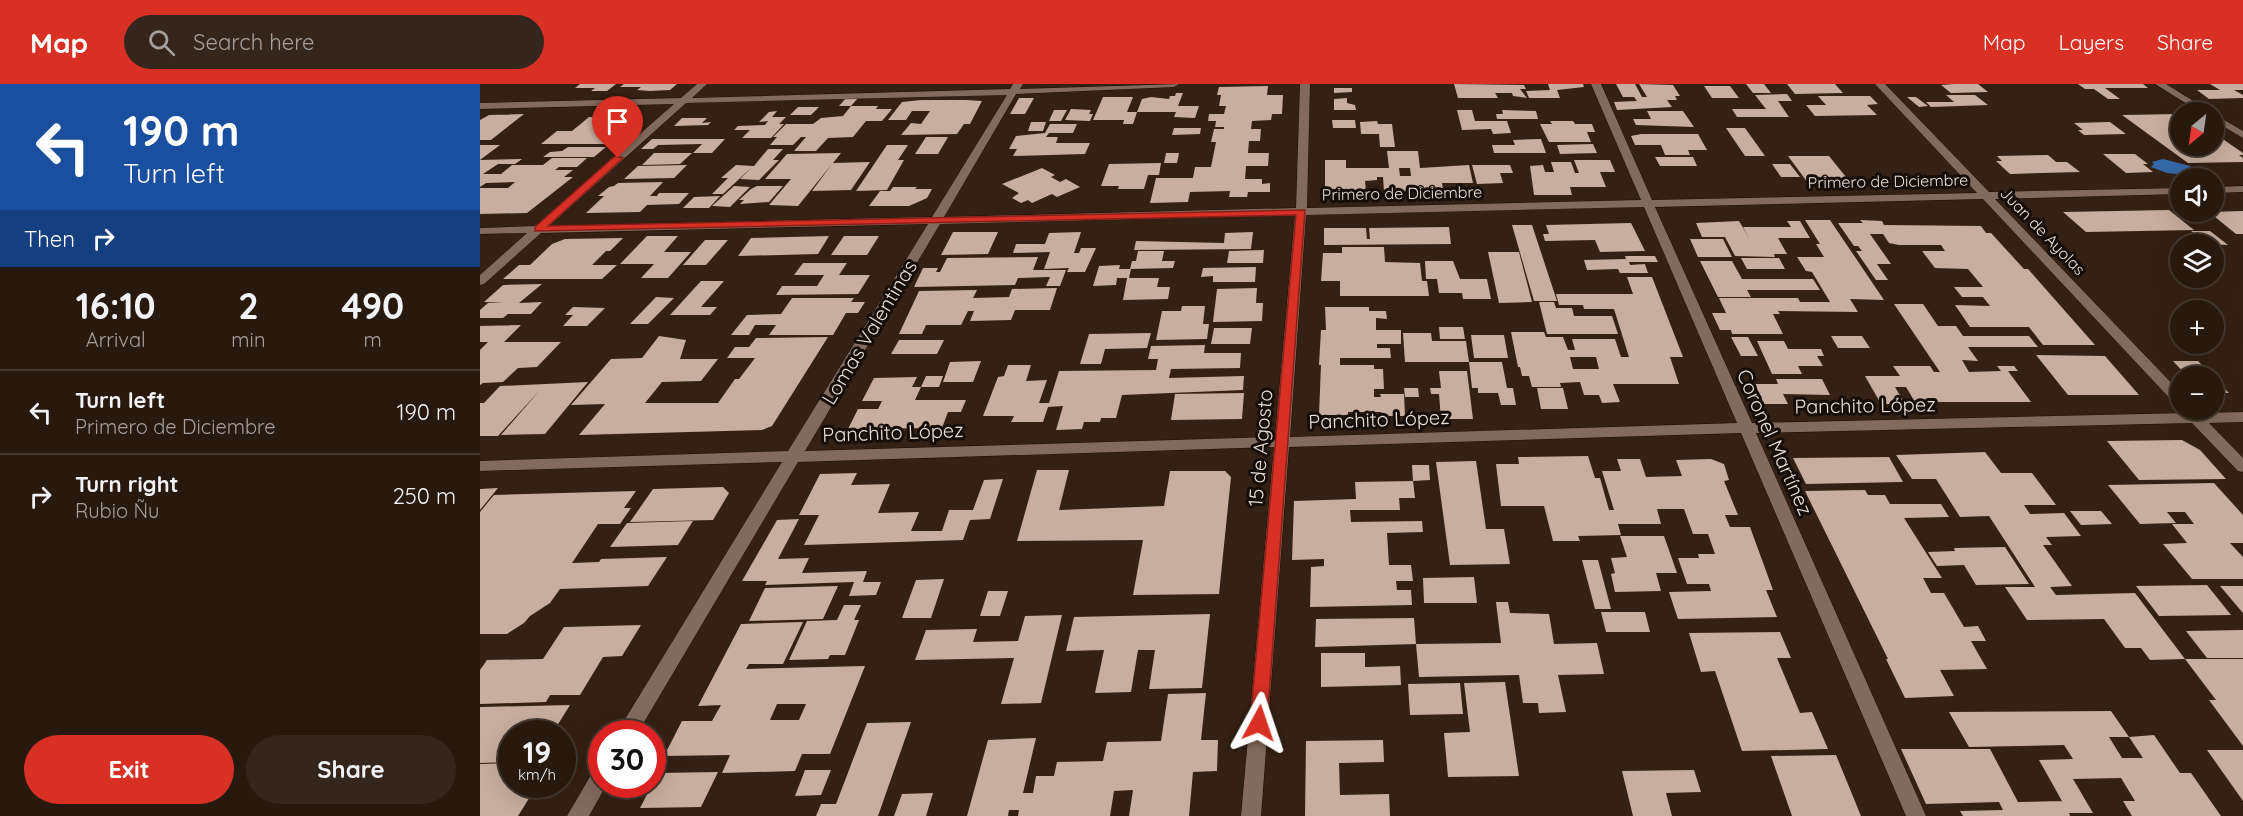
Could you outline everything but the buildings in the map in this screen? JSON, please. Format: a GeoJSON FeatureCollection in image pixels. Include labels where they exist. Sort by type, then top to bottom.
{"type":"FeatureCollection","features":[{"type":"Feature","properties":{"kind":"street"},"geometry":{"type":"LineString","coordinates":[[480,281],[702,84]]}},
{"type":"Feature","properties":{"kind":"street"},"geometry":{"type":"LineString","coordinates":[[480,106],[1174,84]]}},
{"type":"Feature","properties":{"kind":"street","name":"15 de Agosto"},"geometry":{"type":"LineString","coordinates":[[1251,816],[1301,212],[1305,84]]}},
{"type":"Feature","properties":{"kind":"street","name":"Coronel Martínez"},"geometry":{"type":"LineString","coordinates":[[1596,84],[1916,816]]}},
{"type":"Feature","properties":{"kind":"street","name":"Juan de Ayolas"},"geometry":{"type":"LineString","coordinates":[[1880,84],[2170,390]]}},
{"type":"Feature","properties":{"kind":"street"},"geometry":{"type":"LineString","coordinates":[[2160,84],[2190,102]]}},
{"type":"Feature","properties":{"kind":"street","name":"Lomas Valentinas"},"geometry":{"type":"LineString","coordinates":[[634,720],[1016,88]]}},
{"type":"Feature","properties":{"kind":"street"},"geometry":{"type":"LineString","coordinates":[[2224,123],[2243,135]]}},
{"type":"Feature","properties":{"kind":"street"},"geometry":{"type":"LineString","coordinates":[[2224,190],[2243,189]]}},
{"type":"Feature","properties":{"kind":"street","name":"Primero de Diciembre"},"geometry":{"type":"LineString","coordinates":[[480,231],[2170,191]]}},
{"type":"Feature","properties":{"kind":"street","name":"Panchito López"},"geometry":{"type":"LineString","coordinates":[[480,466],[2170,415]]}},
{"type":"Feature","properties":{"kind":"street","name":"Panchito López"},"geometry":{"type":"LineString","coordinates":[[2224,416],[2243,417]]}},
{"type":"Feature","properties":{"kind":"street"},"geometry":{"type":"LineString","coordinates":[[2198,420],[2243,467]]}},
{"type":"Feature","properties":{"kind":"street"},"geometry":{"type":"LineString","coordinates":[[577,816],[588,798]]}},
{"type":"Feature","properties":{"kind":"water"},"geometry":{"type":"Polygon","coordinates":[[[2163,159],[2192,168],[2170,168],[2170,173],[2167,173],[2151,167],[2154,164],[2152,162],[2163,159]]]}},
{"type":"Feature","properties":{"kind":"route"},"geometry":{"type":"LineString","coordinates":[[618,158],[538,229],[1301,212],[1259,723]]}}]}
